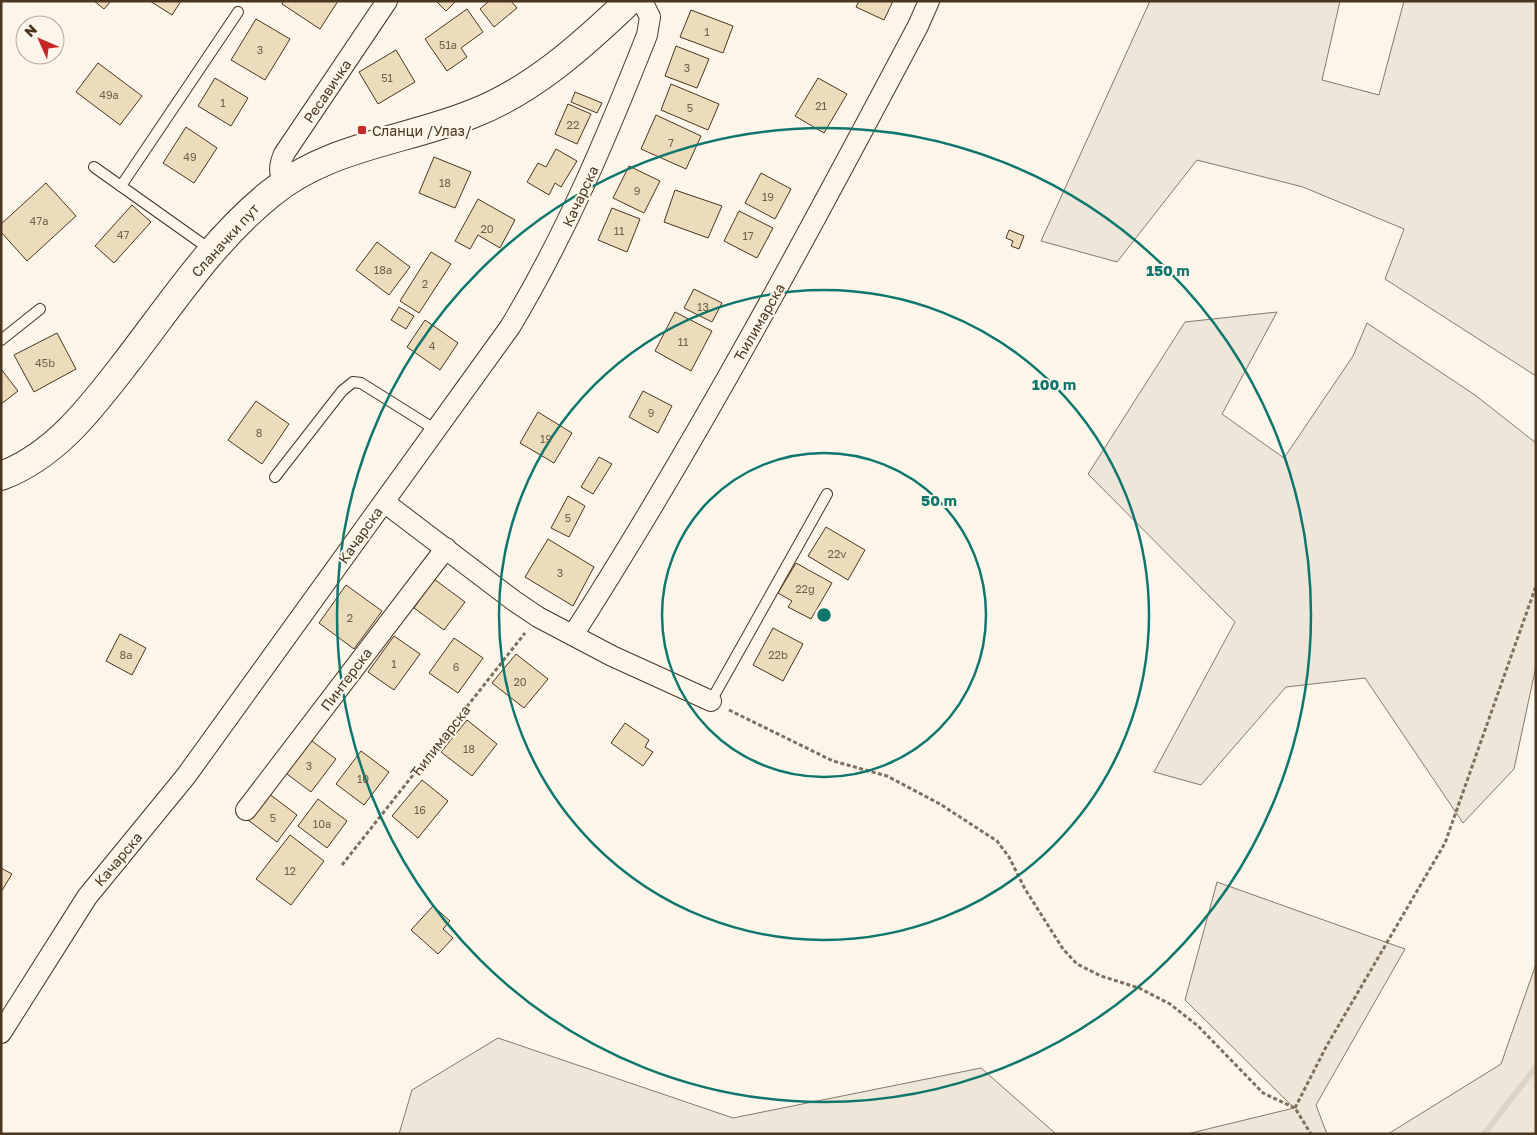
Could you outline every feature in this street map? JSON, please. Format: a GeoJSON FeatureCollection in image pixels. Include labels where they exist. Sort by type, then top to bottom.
{"type":"FeatureCollection","features":[{"type":"Feature","properties":{"kind":"street","name":"Ресавичка"},"geometry":{"type":"LineString","coordinates":[[283,183],[279,173],[284,154],[387,1]]}},
{"type":"Feature","properties":{"kind":"street","name":"Сланачки пут"},"geometry":{"type":"LineString","coordinates":[[1,476],[28,464],[67,433],[92,407],[212,251],[260,201],[283,183],[329,159],[383,140],[470,115],[500,102],[530,83],[571,52],[629,1]]}},
{"type":"Feature","properties":{"kind":"street","name":"Качарска"},"geometry":{"type":"LineString","coordinates":[[1,1033],[87,897],[186,776],[510,327],[537,283],[601,150],[647,35],[650,17],[642,1]]}},
{"type":"Feature","properties":{"kind":"street","name":"Ћилимарска"},"geometry":{"type":"LineString","coordinates":[[573,635],[631,544],[803,244],[918,26],[929,1]]}},
{"type":"Feature","properties":{"kind":"street"},"geometry":{"type":"LineString","coordinates":[[384,502],[538,617],[612,656],[710,701]]}},
{"type":"Feature","properties":{"kind":"street","name":"Пинтерска"},"geometry":{"type":"LineString","coordinates":[[246,810],[446,548]]}},
{"type":"Feature","properties":{"kind":"lane"},"geometry":{"type":"LineString","coordinates":[[121,186],[238,12]]}},
{"type":"Feature","properties":{"kind":"lane"},"geometry":{"type":"LineString","coordinates":[[94,167],[212,251]]}},
{"type":"Feature","properties":{"kind":"lane"},"geometry":{"type":"LineString","coordinates":[[1,340],[40,309]]}},
{"type":"Feature","properties":{"kind":"lane"},"geometry":{"type":"LineString","coordinates":[[275,477],[342,391],[353,382],[361,383],[436,430]]}},
{"type":"Feature","properties":{"kind":"lane"},"geometry":{"type":"LineString","coordinates":[[710,701],[827,494]]}},
{"type":"Feature","properties":{"kind":"path"},"geometry":{"type":"LineString","coordinates":[[1295,1108],[1326,1047],[1445,843],[1536,586]]}},
{"type":"Feature","properties":{"kind":"path","name":"Ћилимарска"},"geometry":{"type":"LineString","coordinates":[[342,865],[538,617]]}},
{"type":"Feature","properties":{"kind":"path"},"geometry":{"type":"LineString","coordinates":[[710,701],[833,760],[887,776],[940,804],[984,831],[997,841],[1010,857],[1024,889],[1063,949],[1078,964],[1101,976],[1139,988],[1170,1004],[1198,1026],[1263,1093],[1295,1108],[1312,1134]]}},
{"type":"Feature","properties":{"kind":"shaded area"},"geometry":{"type":"Polygon","coordinates":[[[1150,1],[1340,1],[1322,80],[1379,95],[1404,1],[1536,1],[1536,376],[1385,279],[1404,229],[1303,187],[1197,160],[1117,262],[1041,241],[1150,1]]]}},
{"type":"Feature","properties":{"kind":"shaded area"},"geometry":{"type":"Polygon","coordinates":[[[1277,312],[1222,414],[1284,458],[1353,356],[1367,323],[1475,395],[1536,443],[1536,666],[1514,769],[1463,823],[1365,678],[1286,687],[1201,785],[1154,772],[1235,622],[1088,474],[1185,322],[1277,312]]]}},
{"type":"Feature","properties":{"kind":"shaded area"},"geometry":{"type":"Polygon","coordinates":[[[1217,882],[1405,949],[1316,1105],[1327,1134],[1187,1134],[1294,1108],[1185,1000],[1217,882]]]}},
{"type":"Feature","properties":{"kind":"shaded area"},"geometry":{"type":"Polygon","coordinates":[[[1536,964],[1536,1134],[1388,1134],[1501,1064],[1536,964]]]}},
{"type":"Feature","properties":{"kind":"shaded area"},"geometry":{"type":"Polygon","coordinates":[[[498,1038],[733,1118],[981,1068],[1056,1134],[399,1134],[412,1090],[498,1038]]]}},
{"type":"Feature","properties":{"kind":"building"},"geometry":{"type":"Polygon","coordinates":[[[94,1],[111,1],[104,9],[94,1]]]}},
{"type":"Feature","properties":{"kind":"building"},"geometry":{"type":"Polygon","coordinates":[[[150,1],[181,1],[172,15],[150,1]]]}},
{"type":"Feature","properties":{"kind":"building"},"geometry":{"type":"Polygon","coordinates":[[[283,1],[338,1],[320,29],[282,4],[283,1]]]}},
{"type":"Feature","properties":{"kind":"building"},"geometry":{"type":"Polygon","coordinates":[[[436,1],[456,1],[446,11],[436,1]]]}},
{"type":"Feature","properties":{"kind":"building"},"geometry":{"type":"Polygon","coordinates":[[[489,1],[511,1],[517,8],[494,27],[480,9],[489,1]]]}},
{"type":"Feature","properties":{"kind":"building"},"geometry":{"type":"Polygon","coordinates":[[[859,1],[893,1],[884,20],[856,7],[859,1]]]}},
{"type":"Feature","properties":{"kind":"building"},"geometry":{"type":"Polygon","coordinates":[[[467,9],[483,32],[461,48],[467,57],[447,71],[425,39],[467,9]]]}},
{"type":"Feature","properties":{"kind":"building"},"geometry":{"type":"Polygon","coordinates":[[[691,10],[733,26],[723,53],[680,37],[691,10]]]}},
{"type":"Feature","properties":{"kind":"building"},"geometry":{"type":"Polygon","coordinates":[[[256,19],[290,39],[265,80],[231,60],[256,19]]]}},
{"type":"Feature","properties":{"kind":"building"},"geometry":{"type":"Polygon","coordinates":[[[676,46],[709,59],[697,88],[665,76],[676,46]]]}},
{"type":"Feature","properties":{"kind":"building"},"geometry":{"type":"Polygon","coordinates":[[[396,50],[415,82],[378,104],[359,72],[396,50]]]}},
{"type":"Feature","properties":{"kind":"building"},"geometry":{"type":"Polygon","coordinates":[[[98,63],[142,96],[120,125],[76,92],[98,63]]]}},
{"type":"Feature","properties":{"kind":"building"},"geometry":{"type":"Polygon","coordinates":[[[215,78],[248,98],[231,126],[198,106],[215,78]]]}},
{"type":"Feature","properties":{"kind":"building"},"geometry":{"type":"Polygon","coordinates":[[[818,78],[847,94],[824,133],[795,116],[818,78]]]}},
{"type":"Feature","properties":{"kind":"building"},"geometry":{"type":"Polygon","coordinates":[[[671,84],[719,104],[708,130],[661,110],[671,84]]]}},
{"type":"Feature","properties":{"kind":"building"},"geometry":{"type":"Polygon","coordinates":[[[575,92],[602,103],[597,113],[571,102],[575,92]]]}},
{"type":"Feature","properties":{"kind":"building"},"geometry":{"type":"Polygon","coordinates":[[[568,104],[591,114],[577,144],[555,134],[568,104]]]}},
{"type":"Feature","properties":{"kind":"building"},"geometry":{"type":"Polygon","coordinates":[[[656,115],[701,136],[686,169],[641,149],[656,115]]]}},
{"type":"Feature","properties":{"kind":"building"},"geometry":{"type":"Polygon","coordinates":[[[186,127],[217,148],[194,183],[163,163],[186,127]]]}},
{"type":"Feature","properties":{"kind":"building"},"geometry":{"type":"Polygon","coordinates":[[[556,149],[577,161],[561,187],[555,183],[549,195],[527,182],[538,163],[546,167],[556,149]]]}},
{"type":"Feature","properties":{"kind":"building"},"geometry":{"type":"Polygon","coordinates":[[[434,157],[471,172],[455,208],[419,193],[434,157]]]}},
{"type":"Feature","properties":{"kind":"building"},"geometry":{"type":"Polygon","coordinates":[[[629,166],[660,181],[644,213],[613,198],[629,166]]]}},
{"type":"Feature","properties":{"kind":"building"},"geometry":{"type":"Polygon","coordinates":[[[761,173],[791,189],[775,219],[745,203],[761,173]]]}},
{"type":"Feature","properties":{"kind":"building"},"geometry":{"type":"Polygon","coordinates":[[[46,183],[76,216],[27,261],[1,232],[1,224],[46,183]]]}},
{"type":"Feature","properties":{"kind":"building"},"geometry":{"type":"Polygon","coordinates":[[[675,190],[722,206],[708,238],[664,222],[675,190]]]}},
{"type":"Feature","properties":{"kind":"building"},"geometry":{"type":"Polygon","coordinates":[[[478,199],[515,220],[500,248],[478,235],[470,249],[455,241],[478,199]]]}},
{"type":"Feature","properties":{"kind":"building"},"geometry":{"type":"Polygon","coordinates":[[[132,205],[151,222],[114,263],[95,246],[132,205]]]}},
{"type":"Feature","properties":{"kind":"building"},"geometry":{"type":"Polygon","coordinates":[[[612,208],[640,219],[627,252],[598,240],[612,208]]]}},
{"type":"Feature","properties":{"kind":"building"},"geometry":{"type":"Polygon","coordinates":[[[739,211],[773,228],[757,258],[724,241],[739,211]]]}},
{"type":"Feature","properties":{"kind":"building"},"geometry":{"type":"Polygon","coordinates":[[[1009,230],[1024,236],[1019,249],[1011,246],[1013,241],[1006,238],[1009,230]]]}},
{"type":"Feature","properties":{"kind":"building"},"geometry":{"type":"Polygon","coordinates":[[[377,242],[410,267],[389,295],[356,270],[377,242]]]}},
{"type":"Feature","properties":{"kind":"building"},"geometry":{"type":"Polygon","coordinates":[[[431,252],[451,264],[419,313],[400,301],[431,252]]]}},
{"type":"Feature","properties":{"kind":"building"},"geometry":{"type":"Polygon","coordinates":[[[694,289],[722,303],[712,322],[684,308],[694,289]]]}},
{"type":"Feature","properties":{"kind":"building"},"geometry":{"type":"Polygon","coordinates":[[[399,307],[414,316],[406,329],[391,320],[399,307]]]}},
{"type":"Feature","properties":{"kind":"building"},"geometry":{"type":"Polygon","coordinates":[[[675,312],[712,331],[691,371],[655,351],[675,312]]]}},
{"type":"Feature","properties":{"kind":"building"},"geometry":{"type":"Polygon","coordinates":[[[425,320],[458,343],[440,370],[407,347],[425,320]]]}},
{"type":"Feature","properties":{"kind":"building"},"geometry":{"type":"Polygon","coordinates":[[[57,333],[76,369],[34,392],[14,355],[57,333]]]}},
{"type":"Feature","properties":{"kind":"building"},"geometry":{"type":"Polygon","coordinates":[[[1,369],[18,391],[1,404],[1,369]]]}},
{"type":"Feature","properties":{"kind":"building"},"geometry":{"type":"Polygon","coordinates":[[[643,391],[672,406],[658,433],[629,417],[643,391]]]}},
{"type":"Feature","properties":{"kind":"building"},"geometry":{"type":"Polygon","coordinates":[[[256,401],[289,424],[262,464],[228,440],[256,401]]]}},
{"type":"Feature","properties":{"kind":"building"},"geometry":{"type":"Polygon","coordinates":[[[538,412],[572,433],[554,463],[520,443],[538,412]]]}},
{"type":"Feature","properties":{"kind":"building"},"geometry":{"type":"Polygon","coordinates":[[[599,457],[612,464],[593,494],[581,487],[599,457]]]}},
{"type":"Feature","properties":{"kind":"building"},"geometry":{"type":"Polygon","coordinates":[[[568,496],[585,506],[569,537],[551,528],[568,496]]]}},
{"type":"Feature","properties":{"kind":"building"},"geometry":{"type":"Polygon","coordinates":[[[826,527],[865,550],[848,580],[808,556],[826,527]]]}},
{"type":"Feature","properties":{"kind":"building"},"geometry":{"type":"Polygon","coordinates":[[[548,539],[594,567],[573,606],[525,577],[548,539]]]}},
{"type":"Feature","properties":{"kind":"building"},"geometry":{"type":"Polygon","coordinates":[[[796,563],[832,583],[811,619],[788,607],[792,601],[778,593],[796,563]]]}},
{"type":"Feature","properties":{"kind":"building"},"geometry":{"type":"Polygon","coordinates":[[[434,579],[465,602],[444,630],[414,608],[434,579]]]}},
{"type":"Feature","properties":{"kind":"building"},"geometry":{"type":"Polygon","coordinates":[[[346,585],[382,611],[354,649],[319,623],[346,585]]]}},
{"type":"Feature","properties":{"kind":"building"},"geometry":{"type":"Polygon","coordinates":[[[773,628],[803,644],[783,681],[753,665],[773,628]]]}},
{"type":"Feature","properties":{"kind":"building"},"geometry":{"type":"Polygon","coordinates":[[[120,634],[146,648],[132,675],[106,661],[120,634]]]}},
{"type":"Feature","properties":{"kind":"building"},"geometry":{"type":"Polygon","coordinates":[[[394,636],[420,654],[394,690],[368,672],[394,636]]]}},
{"type":"Feature","properties":{"kind":"building"},"geometry":{"type":"Polygon","coordinates":[[[454,638],[483,658],[458,693],[429,673],[454,638]]]}},
{"type":"Feature","properties":{"kind":"building"},"geometry":{"type":"Polygon","coordinates":[[[516,654],[548,679],[524,708],[492,683],[516,654]]]}},
{"type":"Feature","properties":{"kind":"building"},"geometry":{"type":"Polygon","coordinates":[[[467,720],[497,744],[472,776],[441,752],[467,720]]]}},
{"type":"Feature","properties":{"kind":"building"},"geometry":{"type":"Polygon","coordinates":[[[625,723],[649,740],[645,747],[653,752],[643,766],[611,743],[625,723]]]}},
{"type":"Feature","properties":{"kind":"building"},"geometry":{"type":"Polygon","coordinates":[[[308,738],[336,759],[311,792],[283,771],[308,738]]]}},
{"type":"Feature","properties":{"kind":"building"},"geometry":{"type":"Polygon","coordinates":[[[361,751],[389,772],[364,805],[336,784],[361,751]]]}},
{"type":"Feature","properties":{"kind":"building"},"geometry":{"type":"Polygon","coordinates":[[[422,780],[448,801],[418,838],[392,816],[422,780]]]}},
{"type":"Feature","properties":{"kind":"building"},"geometry":{"type":"Polygon","coordinates":[[[268,793],[297,815],[277,842],[248,820],[268,793]]]}},
{"type":"Feature","properties":{"kind":"building"},"geometry":{"type":"Polygon","coordinates":[[[318,799],[347,821],[327,848],[298,826],[318,799]]]}},
{"type":"Feature","properties":{"kind":"building"},"geometry":{"type":"Polygon","coordinates":[[[290,835],[324,861],[291,905],[256,879],[290,835]]]}},
{"type":"Feature","properties":{"kind":"building"},"geometry":{"type":"Polygon","coordinates":[[[1,868],[12,874],[1,892],[1,868]]]}},
{"type":"Feature","properties":{"kind":"building"},"geometry":{"type":"Polygon","coordinates":[[[433,906],[450,921],[443,929],[453,938],[438,954],[411,930],[433,906]]]}},
{"type":"Feature","properties":{"kind":"waterway"},"geometry":{"type":"LineString","coordinates":[[1484,1134],[1536,1067]]}},
{"type":"Feature","properties":{"kind":"place","name":"Сланци /Улаз/"},"geometry":{"type":"Point","coordinates":[362,130]}}]}
